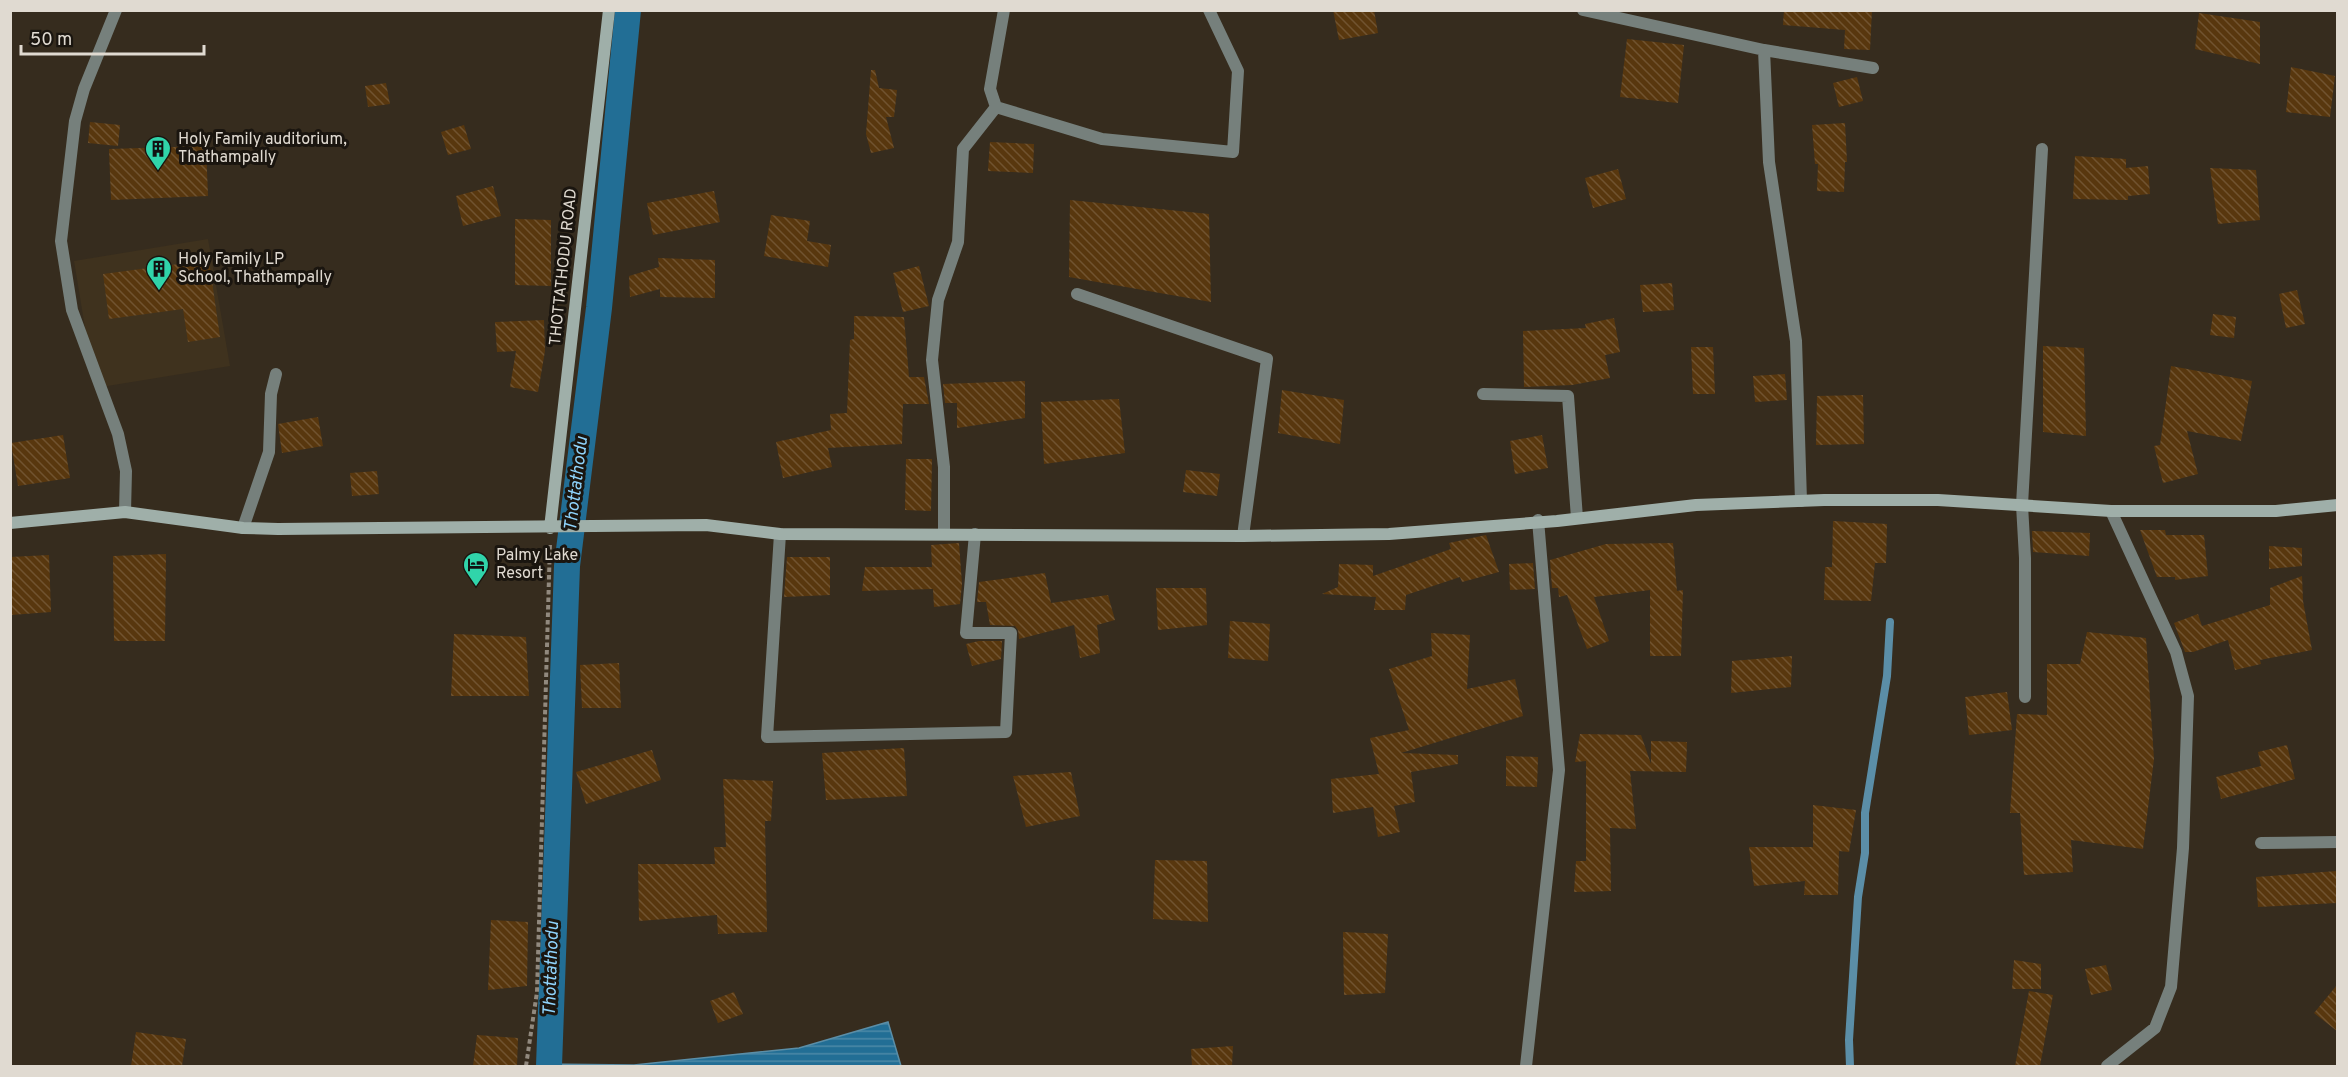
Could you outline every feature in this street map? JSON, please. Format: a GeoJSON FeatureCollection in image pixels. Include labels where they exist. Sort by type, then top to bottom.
{"type":"FeatureCollection","features":[{"type":"Feature","properties":{"kind":"main road","name":"THOTTATHODU ROAD"},"geometry":{"type":"LineString","coordinates":[[554,528],[609,10]]}},
{"type":"Feature","properties":{"kind":"main road"},"geometry":{"type":"LineString","coordinates":[[10,523],[125,512],[243,528],[585,528],[706,525],[780,534],[1243,536],[1389,534],[1696,505],[1801,501],[1938,500],[2111,511],[2276,511],[2337,505]]}},
{"type":"Feature","properties":{"kind":"street"},"geometry":{"type":"LineString","coordinates":[[116,10],[84,89],[75,121],[61,241],[72,310],[118,434],[126,471],[125,512]]}},
{"type":"Feature","properties":{"kind":"street"},"geometry":{"type":"LineString","coordinates":[[996,106],[990,89],[1004,10]]}},
{"type":"Feature","properties":{"kind":"street"},"geometry":{"type":"LineString","coordinates":[[996,106],[1102,139],[1233,152],[1238,71],[1209,10]]}},
{"type":"Feature","properties":{"kind":"street"},"geometry":{"type":"LineString","coordinates":[[1583,10],[1764,50],[1874,68]]}},
{"type":"Feature","properties":{"kind":"street"},"geometry":{"type":"LineString","coordinates":[[1764,50],[1769,162],[1796,341],[1801,501]]}},
{"type":"Feature","properties":{"kind":"street"},"geometry":{"type":"LineString","coordinates":[[944,534],[944,467],[932,360],[938,300],[958,242],[963,149],[996,106]]}},
{"type":"Feature","properties":{"kind":"street"},"geometry":{"type":"LineString","coordinates":[[2025,697],[2025,558],[2022,505],[2042,149]]}},
{"type":"Feature","properties":{"kind":"street"},"geometry":{"type":"LineString","coordinates":[[1077,294],[1267,359],[1243,536]]}},
{"type":"Feature","properties":{"kind":"street"},"geometry":{"type":"LineString","coordinates":[[243,528],[269,452],[271,394],[276,374]]}},
{"type":"Feature","properties":{"kind":"street"},"geometry":{"type":"LineString","coordinates":[[1483,394],[1568,396],[1577,518]]}},
{"type":"Feature","properties":{"kind":"street"},"geometry":{"type":"LineString","coordinates":[[2107,1066],[2156,1028],[2171,987],[2182,848],[2188,696],[2176,652],[2111,511]]}},
{"type":"Feature","properties":{"kind":"street"},"geometry":{"type":"LineString","coordinates":[[1526,1066],[1558,770],[1538,520]]}},
{"type":"Feature","properties":{"kind":"street"},"geometry":{"type":"LineString","coordinates":[[780,534],[766,737],[1005,732],[1011,633],[966,633],[975,534]]}},
{"type":"Feature","properties":{"kind":"street"},"geometry":{"type":"LineString","coordinates":[[2261,843],[2337,842]]}},
{"type":"Feature","properties":{"kind":"path"},"geometry":{"type":"LineString","coordinates":[[526,1066],[537,992],[554,528]]}},
{"type":"Feature","properties":{"kind":"shaded area"},"geometry":{"type":"Polygon","coordinates":[[[208,239],[230,366],[95,388],[74,261],[208,239]]]}},
{"type":"Feature","properties":{"kind":"water"},"geometry":{"type":"Polygon","coordinates":[[[888,1022],[901,1066],[540,1066],[540,1064],[634,1065],[799,1048],[888,1022]]]}},
{"type":"Feature","properties":{"kind":"building"},"geometry":{"type":"Polygon","coordinates":[[[1333,10],[1374,10],[1378,33],[1339,40],[1333,10]]]}},
{"type":"Feature","properties":{"kind":"building"},"geometry":{"type":"Polygon","coordinates":[[[1784,10],[1872,10],[1870,50],[1844,49],[1845,30],[1783,25],[1784,10]]]}},
{"type":"Feature","properties":{"kind":"building"},"geometry":{"type":"Polygon","coordinates":[[[2199,13],[2260,22],[2260,64],[2195,49],[2199,13]]]}},
{"type":"Feature","properties":{"kind":"building"},"geometry":{"type":"Polygon","coordinates":[[[1627,39],[1684,45],[1678,103],[1620,97],[1627,39]]]}},
{"type":"Feature","properties":{"kind":"building"},"geometry":{"type":"Polygon","coordinates":[[[2291,67],[2335,76],[2330,117],[2286,112],[2291,67]]]}},
{"type":"Feature","properties":{"kind":"building"},"geometry":{"type":"Polygon","coordinates":[[[871,70],[875,70],[879,88],[897,90],[894,117],[886,117],[894,148],[871,153],[866,134],[871,70]]]}},
{"type":"Feature","properties":{"kind":"building"},"geometry":{"type":"Polygon","coordinates":[[[1857,77],[1863,101],[1839,107],[1833,83],[1857,77]]]}},
{"type":"Feature","properties":{"kind":"building"},"geometry":{"type":"Polygon","coordinates":[[[386,83],[390,104],[368,107],[365,86],[386,83]]]}},
{"type":"Feature","properties":{"kind":"building"},"geometry":{"type":"Polygon","coordinates":[[[90,122],[120,125],[118,146],[88,143],[90,122]]]}},
{"type":"Feature","properties":{"kind":"building"},"geometry":{"type":"Polygon","coordinates":[[[1845,123],[1847,162],[1845,162],[1844,192],[1817,191],[1818,164],[1815,164],[1812,125],[1845,123]]]}},
{"type":"Feature","properties":{"kind":"building"},"geometry":{"type":"Polygon","coordinates":[[[464,125],[471,149],[448,155],[441,132],[464,125]]]}},
{"type":"Feature","properties":{"kind":"building"},"geometry":{"type":"Polygon","coordinates":[[[990,142],[1034,144],[1033,173],[988,171],[990,142]]]}},
{"type":"Feature","properties":{"kind":"building","name":"Holy Family auditorium, Thathampally"},"geometry":{"type":"Polygon","coordinates":[[[206,146],[208,196],[111,200],[109,149],[206,146]]]}},
{"type":"Feature","properties":{"kind":"building"},"geometry":{"type":"Polygon","coordinates":[[[2075,156],[2126,159],[2126,168],[2148,166],[2150,194],[2128,196],[2128,200],[2073,199],[2075,156]]]}},
{"type":"Feature","properties":{"kind":"building"},"geometry":{"type":"Polygon","coordinates":[[[2210,168],[2256,170],[2260,220],[2218,224],[2210,168]]]}},
{"type":"Feature","properties":{"kind":"building"},"geometry":{"type":"Polygon","coordinates":[[[1618,169],[1626,199],[1593,208],[1585,178],[1618,169]]]}},
{"type":"Feature","properties":{"kind":"building"},"geometry":{"type":"Polygon","coordinates":[[[493,186],[501,216],[463,226],[456,196],[493,186]]]}},
{"type":"Feature","properties":{"kind":"building"},"geometry":{"type":"Polygon","coordinates":[[[714,191],[720,222],[653,235],[647,203],[714,191]]]}},
{"type":"Feature","properties":{"kind":"building"},"geometry":{"type":"Polygon","coordinates":[[[1070,200],[1209,214],[1211,302],[1069,277],[1070,200]]]}},
{"type":"Feature","properties":{"kind":"building"},"geometry":{"type":"Polygon","coordinates":[[[771,215],[810,221],[807,241],[831,245],[828,267],[764,256],[771,215]]]}},
{"type":"Feature","properties":{"kind":"building"},"geometry":{"type":"Polygon","coordinates":[[[515,219],[551,220],[551,286],[515,285],[515,219]]]}},
{"type":"Feature","properties":{"kind":"building"},"geometry":{"type":"Polygon","coordinates":[[[658,258],[715,260],[715,298],[660,297],[660,289],[630,297],[629,276],[659,267],[658,258]]]}},
{"type":"Feature","properties":{"kind":"building","name":"Holy Family LP School, Thathampally"},"geometry":{"type":"Polygon","coordinates":[[[209,260],[220,337],[188,342],[183,309],[109,319],[103,274],[209,260]]]}},
{"type":"Feature","properties":{"kind":"building"},"geometry":{"type":"Polygon","coordinates":[[[919,266],[929,306],[903,312],[893,273],[919,266]]]}},
{"type":"Feature","properties":{"kind":"building"},"geometry":{"type":"Polygon","coordinates":[[[1672,283],[1674,310],[1643,312],[1640,285],[1672,283]]]}},
{"type":"Feature","properties":{"kind":"building"},"geometry":{"type":"Polygon","coordinates":[[[2297,290],[2305,324],[2286,328],[2279,294],[2297,290]]]}},
{"type":"Feature","properties":{"kind":"building"},"geometry":{"type":"Polygon","coordinates":[[[2213,314],[2236,317],[2234,338],[2210,335],[2213,314]]]}},
{"type":"Feature","properties":{"kind":"building"},"geometry":{"type":"Polygon","coordinates":[[[854,316],[904,317],[909,377],[924,377],[929,404],[903,404],[902,444],[828,448],[832,467],[783,478],[776,442],[831,430],[830,414],[847,413],[850,340],[854,339],[854,316]]]}},
{"type":"Feature","properties":{"kind":"building"},"geometry":{"type":"Polygon","coordinates":[[[1614,318],[1620,352],[1605,355],[1610,378],[1572,385],[1524,387],[1523,331],[1586,328],[1585,324],[1614,318]]]}},
{"type":"Feature","properties":{"kind":"building"},"geometry":{"type":"Polygon","coordinates":[[[544,320],[545,351],[538,392],[510,387],[516,351],[497,352],[495,322],[544,320]]]}},
{"type":"Feature","properties":{"kind":"building"},"geometry":{"type":"Polygon","coordinates":[[[2043,346],[2084,348],[2086,436],[2043,432],[2043,346]]]}},
{"type":"Feature","properties":{"kind":"building"},"geometry":{"type":"Polygon","coordinates":[[[1691,347],[1713,347],[1715,394],[1693,394],[1691,347]]]}},
{"type":"Feature","properties":{"kind":"building"},"geometry":{"type":"Polygon","coordinates":[[[2171,366],[2252,381],[2241,441],[2187,431],[2198,474],[2163,483],[2154,446],[2160,445],[2171,366]]]}},
{"type":"Feature","properties":{"kind":"building"},"geometry":{"type":"Polygon","coordinates":[[[1785,374],[1787,400],[1755,402],[1753,376],[1785,374]]]}},
{"type":"Feature","properties":{"kind":"building"},"geometry":{"type":"Polygon","coordinates":[[[1025,381],[1025,418],[957,428],[957,403],[945,403],[943,384],[1025,381]]]}},
{"type":"Feature","properties":{"kind":"building"},"geometry":{"type":"Polygon","coordinates":[[[1282,390],[1344,400],[1340,444],[1278,433],[1282,390]]]}},
{"type":"Feature","properties":{"kind":"building"},"geometry":{"type":"Polygon","coordinates":[[[1863,395],[1864,444],[1816,445],[1817,396],[1863,395]]]}},
{"type":"Feature","properties":{"kind":"building"},"geometry":{"type":"Polygon","coordinates":[[[1119,399],[1125,453],[1044,464],[1041,402],[1119,399]]]}},
{"type":"Feature","properties":{"kind":"building"},"geometry":{"type":"Polygon","coordinates":[[[318,417],[323,446],[282,453],[278,424],[318,417]]]}},
{"type":"Feature","properties":{"kind":"building"},"geometry":{"type":"Polygon","coordinates":[[[63,435],[70,478],[18,486],[11,443],[63,435]]]}},
{"type":"Feature","properties":{"kind":"building"},"geometry":{"type":"Polygon","coordinates":[[[1542,435],[1548,468],[1515,474],[1510,441],[1542,435]]]}},
{"type":"Feature","properties":{"kind":"building"},"geometry":{"type":"Polygon","coordinates":[[[906,459],[932,459],[931,511],[905,510],[906,459]]]}},
{"type":"Feature","properties":{"kind":"building"},"geometry":{"type":"Polygon","coordinates":[[[1186,470],[1220,474],[1217,496],[1183,492],[1186,470]]]}},
{"type":"Feature","properties":{"kind":"building"},"geometry":{"type":"Polygon","coordinates":[[[377,471],[379,494],[352,496],[350,473],[377,471]]]}},
{"type":"Feature","properties":{"kind":"building"},"geometry":{"type":"Polygon","coordinates":[[[1833,521],[1887,524],[1886,563],[1875,563],[1871,601],[1824,600],[1825,567],[1832,567],[1833,521]]]}},
{"type":"Feature","properties":{"kind":"building"},"geometry":{"type":"Polygon","coordinates":[[[2140,530],[2165,530],[2166,535],[2204,535],[2208,576],[2175,580],[2175,577],[2157,577],[2140,530]]]}},
{"type":"Feature","properties":{"kind":"building"},"geometry":{"type":"Polygon","coordinates":[[[2032,531],[2090,533],[2089,556],[2033,552],[2032,531]]]}},
{"type":"Feature","properties":{"kind":"building"},"geometry":{"type":"Polygon","coordinates":[[[1486,535],[1499,572],[1462,582],[1460,577],[1406,595],[1405,610],[1374,610],[1376,597],[1322,594],[1338,587],[1339,564],[1373,565],[1373,576],[1451,549],[1449,543],[1486,535]]]}},
{"type":"Feature","properties":{"kind":"building"},"geometry":{"type":"Polygon","coordinates":[[[959,543],[962,584],[960,604],[934,607],[933,589],[862,591],[865,567],[932,567],[931,545],[959,543]]]}},
{"type":"Feature","properties":{"kind":"building"},"geometry":{"type":"Polygon","coordinates":[[[1673,543],[1677,591],[1683,590],[1681,656],[1650,656],[1650,590],[1594,597],[1609,641],[1587,649],[1567,595],[1559,597],[1558,588],[1552,588],[1550,560],[1606,544],[1673,543]]]}},
{"type":"Feature","properties":{"kind":"building"},"geometry":{"type":"Polygon","coordinates":[[[2269,546],[2302,548],[2302,566],[2269,569],[2269,546]]]}},
{"type":"Feature","properties":{"kind":"building"},"geometry":{"type":"Polygon","coordinates":[[[166,554],[165,641],[114,641],[113,556],[166,554]]]}},
{"type":"Feature","properties":{"kind":"building"},"geometry":{"type":"Polygon","coordinates":[[[49,555],[51,612],[11,615],[10,557],[49,555]]]}},
{"type":"Feature","properties":{"kind":"building"},"geometry":{"type":"Polygon","coordinates":[[[787,557],[830,557],[830,595],[784,597],[787,557]]]}},
{"type":"Feature","properties":{"kind":"building"},"geometry":{"type":"Polygon","coordinates":[[[1533,563],[1535,589],[1510,590],[1509,564],[1533,563]]]}},
{"type":"Feature","properties":{"kind":"building"},"geometry":{"type":"Polygon","coordinates":[[[1045,573],[1051,603],[1108,595],[1115,620],[1097,625],[1100,653],[1080,658],[1074,625],[1019,639],[1015,626],[990,625],[986,602],[977,602],[979,582],[1045,573]]]}},
{"type":"Feature","properties":{"kind":"building"},"geometry":{"type":"Polygon","coordinates":[[[2302,576],[2303,601],[2312,650],[2260,660],[2261,664],[2235,670],[2228,640],[2193,652],[2185,652],[2174,623],[2198,614],[2202,626],[2270,605],[2270,588],[2302,576]]]}},
{"type":"Feature","properties":{"kind":"building"},"geometry":{"type":"Polygon","coordinates":[[[1156,588],[1206,588],[1207,625],[1158,630],[1156,588]]]}},
{"type":"Feature","properties":{"kind":"building"},"geometry":{"type":"Polygon","coordinates":[[[1230,621],[1270,624],[1268,661],[1228,658],[1230,621]]]}},
{"type":"Feature","properties":{"kind":"building"},"geometry":{"type":"Polygon","coordinates":[[[2087,632],[2146,638],[2154,759],[2143,849],[2071,840],[2073,872],[2024,875],[2020,813],[2010,813],[2017,714],[2047,715],[2047,664],[2080,664],[2087,632]]]}},
{"type":"Feature","properties":{"kind":"building"},"geometry":{"type":"Polygon","coordinates":[[[1431,633],[1470,635],[1467,689],[1515,679],[1523,716],[1401,753],[1458,755],[1458,764],[1411,772],[1415,802],[1394,806],[1400,832],[1378,837],[1373,807],[1333,813],[1331,779],[1379,774],[1370,738],[1409,730],[1389,669],[1432,656],[1431,633]]]}},
{"type":"Feature","properties":{"kind":"building"},"geometry":{"type":"Polygon","coordinates":[[[454,634],[526,637],[529,696],[451,696],[454,634]]]}},
{"type":"Feature","properties":{"kind":"building"},"geometry":{"type":"Polygon","coordinates":[[[979,641],[1002,641],[1001,659],[972,666],[966,644],[979,641]]]}},
{"type":"Feature","properties":{"kind":"building"},"geometry":{"type":"Polygon","coordinates":[[[1792,656],[1791,687],[1731,693],[1732,661],[1792,656]]]}},
{"type":"Feature","properties":{"kind":"building"},"geometry":{"type":"Polygon","coordinates":[[[619,663],[621,708],[582,708],[580,665],[619,663]]]}},
{"type":"Feature","properties":{"kind":"building"},"geometry":{"type":"Polygon","coordinates":[[[2007,692],[2012,730],[1969,735],[1965,697],[2007,692]]]}},
{"type":"Feature","properties":{"kind":"building"},"geometry":{"type":"Polygon","coordinates":[[[1580,734],[1641,735],[1651,764],[1651,741],[1687,742],[1686,772],[1630,771],[1636,829],[1610,828],[1611,891],[1574,892],[1576,861],[1586,861],[1586,761],[1575,762],[1580,734]]]}},
{"type":"Feature","properties":{"kind":"building"},"geometry":{"type":"Polygon","coordinates":[[[2287,745],[2295,779],[2221,799],[2216,777],[2261,766],[2258,752],[2287,745]]]}},
{"type":"Feature","properties":{"kind":"building"},"geometry":{"type":"Polygon","coordinates":[[[904,748],[907,796],[826,800],[822,753],[904,748]]]}},
{"type":"Feature","properties":{"kind":"building"},"geometry":{"type":"Polygon","coordinates":[[[652,750],[661,780],[586,804],[576,772],[652,750]]]}},
{"type":"Feature","properties":{"kind":"building"},"geometry":{"type":"Polygon","coordinates":[[[1506,756],[1538,757],[1537,787],[1506,786],[1506,756]]]}},
{"type":"Feature","properties":{"kind":"building"},"geometry":{"type":"Polygon","coordinates":[[[1071,772],[1080,816],[1026,827],[1013,776],[1071,772]]]}},
{"type":"Feature","properties":{"kind":"building"},"geometry":{"type":"Polygon","coordinates":[[[723,779],[773,781],[771,821],[765,821],[767,932],[718,934],[717,915],[639,921],[638,864],[715,864],[714,847],[726,847],[723,779]]]}},
{"type":"Feature","properties":{"kind":"building"},"geometry":{"type":"Polygon","coordinates":[[[1813,805],[1856,810],[1849,852],[1839,851],[1838,895],[1804,895],[1805,881],[1754,886],[1749,847],[1813,847],[1813,805]]]}},
{"type":"Feature","properties":{"kind":"building"},"geometry":{"type":"Polygon","coordinates":[[[1155,860],[1207,861],[1208,922],[1153,919],[1155,860]]]}},
{"type":"Feature","properties":{"kind":"building"},"geometry":{"type":"Polygon","coordinates":[[[2337,871],[2337,903],[2258,907],[2256,877],[2337,871]]]}},
{"type":"Feature","properties":{"kind":"building"},"geometry":{"type":"Polygon","coordinates":[[[491,920],[528,922],[527,986],[488,990],[491,920]]]}},
{"type":"Feature","properties":{"kind":"building"},"geometry":{"type":"Polygon","coordinates":[[[1343,932],[1388,934],[1385,993],[1344,995],[1343,932]]]}},
{"type":"Feature","properties":{"kind":"building"},"geometry":{"type":"Polygon","coordinates":[[[2014,960],[2041,964],[2041,989],[2012,989],[2014,960]]]}},
{"type":"Feature","properties":{"kind":"building"},"geometry":{"type":"Polygon","coordinates":[[[2106,965],[2112,990],[2091,995],[2085,969],[2106,965]]]}},
{"type":"Feature","properties":{"kind":"building"},"geometry":{"type":"Polygon","coordinates":[[[2337,985],[2337,1031],[2314,1013],[2337,985]]]}},
{"type":"Feature","properties":{"kind":"building"},"geometry":{"type":"Polygon","coordinates":[[[2029,991],[2053,995],[2040,1066],[2015,1066],[2029,991]]]}},
{"type":"Feature","properties":{"kind":"building"},"geometry":{"type":"Polygon","coordinates":[[[734,992],[743,1014],[718,1023],[710,1001],[734,992]]]}},
{"type":"Feature","properties":{"kind":"building"},"geometry":{"type":"Polygon","coordinates":[[[136,1032],[186,1039],[182,1066],[131,1066],[136,1032]]]}},
{"type":"Feature","properties":{"kind":"building"},"geometry":{"type":"Polygon","coordinates":[[[477,1035],[518,1038],[517,1066],[473,1066],[477,1035]]]}},
{"type":"Feature","properties":{"kind":"building"},"geometry":{"type":"Polygon","coordinates":[[[1233,1046],[1232,1066],[1192,1066],[1191,1049],[1233,1046]]]}},
{"type":"Feature","properties":{"kind":"waterway","name":"Thottathodu"},"geometry":{"type":"LineString","coordinates":[[549,1066],[567,566],[599,308],[628,10]]}},
{"type":"Feature","properties":{"kind":"waterway"},"geometry":{"type":"LineString","coordinates":[[1850,1066],[1849,1040],[1858,897],[1865,853],[1865,813],[1887,676],[1890,622]]}},
{"type":"Feature","properties":{"kind":"place","name":"Holy Family auditorium, Thathampally"},"geometry":{"type":"Point","coordinates":[158,172]}},
{"type":"Feature","properties":{"kind":"place","name":"Holy Family LP School, Thathampally"},"geometry":{"type":"Point","coordinates":[159,292]}},
{"type":"Feature","properties":{"kind":"place","name":"Palmy Lake Resort"},"geometry":{"type":"Point","coordinates":[476,588]}}]}
